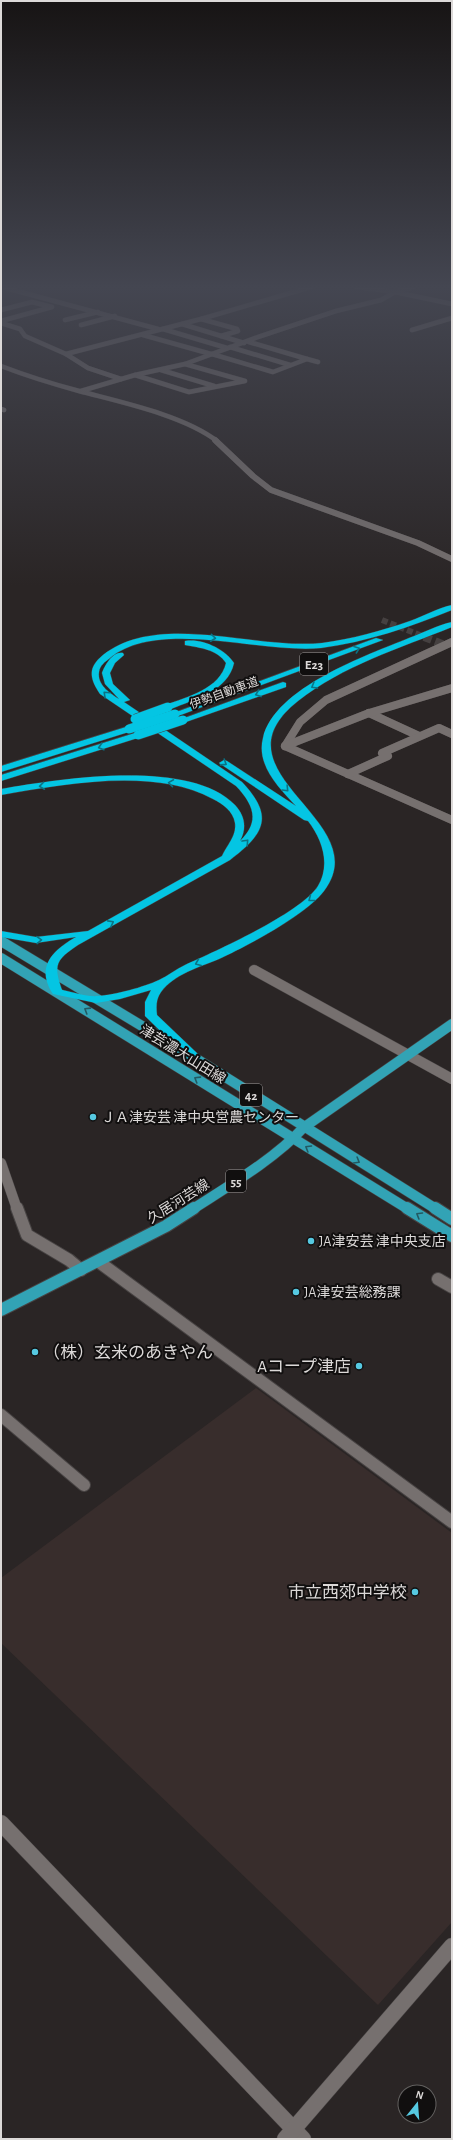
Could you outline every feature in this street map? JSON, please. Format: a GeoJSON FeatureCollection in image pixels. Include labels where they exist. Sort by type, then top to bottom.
{"type":"FeatureCollection","features":[{"type":"Feature","properties":{"kind":"highway"},"geometry":{"type":"LineString","coordinates":[[164,982],[116,997],[96,1000],[57,992],[50,971],[52,961],[61,952],[95,931],[226,858],[248,841],[258,824],[257,812],[250,796],[228,776],[103,692],[95,680],[94,673],[102,659],[112,652],[129,644],[172,637],[204,637],[280,646],[339,642],[388,631],[452,607]]}},
{"type":"Feature","properties":{"kind":"highway","name":"伊勢自動車道"},"geometry":{"type":"LineString","coordinates":[[1,768],[126,726],[176,714],[369,644],[452,612]]}},
{"type":"Feature","properties":{"kind":"highway","name":"伊勢自動車道"},"geometry":{"type":"LineString","coordinates":[[1,778],[183,720],[452,620]]}},
{"type":"Feature","properties":{"kind":"highway"},"geometry":{"type":"LineString","coordinates":[[195,1058],[150,1016],[150,1001],[153,994],[164,982],[184,968],[225,952],[311,899],[319,892],[328,875],[330,856],[324,836],[314,822],[280,784],[267,757],[266,740],[268,732],[277,716],[290,702],[318,683],[357,664],[452,624]]}},
{"type":"Feature","properties":{"kind":"highway"},"geometry":{"type":"LineString","coordinates":[[126,726],[168,707],[208,689],[225,678],[229,672],[230,663],[221,653],[192,643],[174,642],[153,644],[133,649],[119,655],[108,666],[105,674],[111,687],[130,702],[287,806],[314,822]]}},
{"type":"Feature","properties":{"kind":"highway"},"geometry":{"type":"LineString","coordinates":[[1,792],[45,786],[118,780],[156,780],[198,788],[220,798],[230,806],[238,817],[239,832],[226,858]]}},
{"type":"Feature","properties":{"kind":"highway"},"geometry":{"type":"LineString","coordinates":[[1,934],[36,940],[65,938],[95,931]]}},
{"type":"Feature","properties":{"kind":"main road","name":"津芸濃大山田線"},"geometry":{"type":"LineString","coordinates":[[1,941],[96,1000],[195,1058],[303,1128],[452,1219]]}},
{"type":"Feature","properties":{"kind":"main road","name":"津芸濃大山田線"},"geometry":{"type":"LineString","coordinates":[[1,958],[452,1236]]}},
{"type":"Feature","properties":{"kind":"main road","name":"久居河芸線"},"geometry":{"type":"LineString","coordinates":[[1,1310],[99,1262],[196,1208],[293,1139],[303,1128],[452,1024]]}},
{"type":"Feature","properties":{"kind":"street"},"geometry":{"type":"LineString","coordinates":[[65,387],[154,412],[187,425],[222,444],[251,476],[270,490],[418,543],[452,559]]}},
{"type":"Feature","properties":{"kind":"street"},"geometry":{"type":"LineString","coordinates":[[81,391],[95,387]]}},
{"type":"Feature","properties":{"kind":"street"},"geometry":{"type":"LineString","coordinates":[[172,387],[198,395]]}},
{"type":"Feature","properties":{"kind":"street"},"geometry":{"type":"LineString","coordinates":[[189,392],[216,387]]}},
{"type":"Feature","properties":{"kind":"street"},"geometry":{"type":"LineString","coordinates":[[285,746],[300,722],[326,700],[450,645]]}},
{"type":"Feature","properties":{"kind":"street"},"geometry":{"type":"LineString","coordinates":[[285,746],[370,713],[452,688]]}},
{"type":"Feature","properties":{"kind":"street"},"geometry":{"type":"LineString","coordinates":[[370,713],[419,736]]}},
{"type":"Feature","properties":{"kind":"street"},"geometry":{"type":"LineString","coordinates":[[348,774],[388,756],[382,752],[439,728],[452,734]]}},
{"type":"Feature","properties":{"kind":"street"},"geometry":{"type":"LineString","coordinates":[[285,746],[452,820]]}},
{"type":"Feature","properties":{"kind":"street"},"geometry":{"type":"LineString","coordinates":[[254,970],[452,1079]]}},
{"type":"Feature","properties":{"kind":"street"},"geometry":{"type":"LineString","coordinates":[[1,1164],[3,1165],[23,1228],[27,1235],[69,1260],[81,1270]]}},
{"type":"Feature","properties":{"kind":"street"},"geometry":{"type":"LineString","coordinates":[[99,1262],[452,1522]]}},
{"type":"Feature","properties":{"kind":"street"},"geometry":{"type":"LineString","coordinates":[[438,1279],[452,1287]]}},
{"type":"Feature","properties":{"kind":"street"},"geometry":{"type":"LineString","coordinates":[[1,1415],[84,1484]]}},
{"type":"Feature","properties":{"kind":"street"},"geometry":{"type":"LineString","coordinates":[[1,1823],[294,2136],[452,1946]]}},
{"type":"Feature","properties":{"kind":"shaded area"},"geometry":{"type":"Polygon","coordinates":[[[256,1388],[452,1533],[452,1922],[378,2005],[1,1643],[1,1578],[256,1388]]]}},
{"type":"Feature","properties":{"kind":"tunnel"},"geometry":{"type":"LineString","coordinates":[[382,620],[427,638]]}},
{"type":"Feature","properties":{"kind":"tunnel"},"geometry":{"type":"LineString","coordinates":[[424,637],[445,645]]}},
{"type":"Feature","properties":{"kind":"place","name":"ＪＡ津安芸 津中央営農センター"},"geometry":{"type":"Point","coordinates":[93,1117]}},
{"type":"Feature","properties":{"kind":"place","name":"JA津安芸 津中央支店"},"geometry":{"type":"Point","coordinates":[311,1241]}},
{"type":"Feature","properties":{"kind":"place","name":"JA津安芸総務課"},"geometry":{"type":"Point","coordinates":[296,1292]}},
{"type":"Feature","properties":{"kind":"place","name":"（株）玄米のあきやん"},"geometry":{"type":"Point","coordinates":[35,1352]}},
{"type":"Feature","properties":{"kind":"place","name":"Aコープ津店"},"geometry":{"type":"Point","coordinates":[359,1366]}},
{"type":"Feature","properties":{"kind":"place","name":"市立西郊中学校"},"geometry":{"type":"Point","coordinates":[415,1592]}}]}
